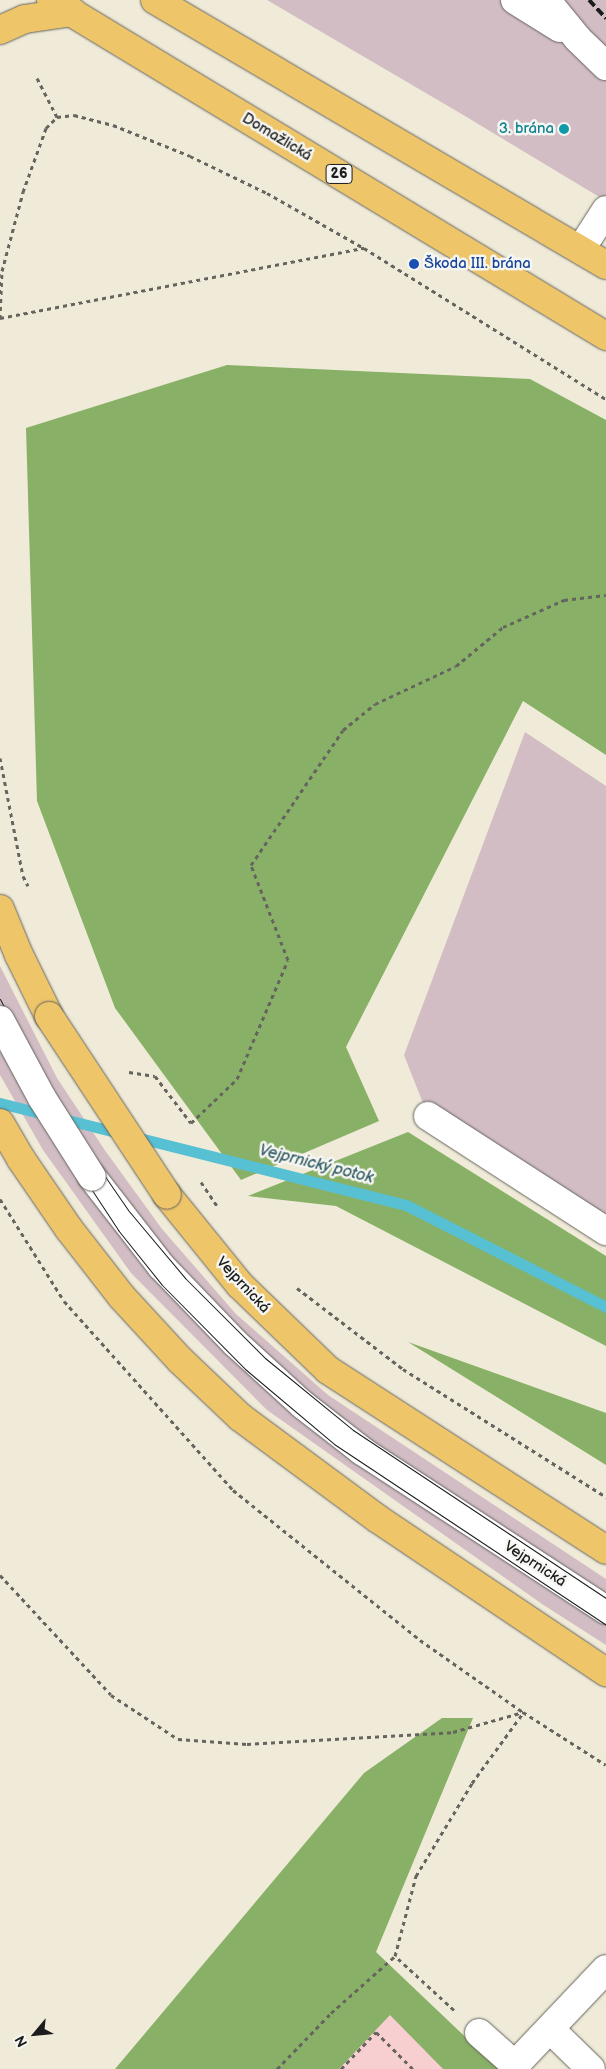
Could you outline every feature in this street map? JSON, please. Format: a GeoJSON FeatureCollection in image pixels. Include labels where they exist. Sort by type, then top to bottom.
{"type":"FeatureCollection","features":[{"type":"Feature","properties":{"kind":"main road"},"geometry":{"type":"LineString","coordinates":[[155,0],[606,265]]}},
{"type":"Feature","properties":{"kind":"main road"},"geometry":{"type":"LineString","coordinates":[[0,30],[62,6]]}},
{"type":"Feature","properties":{"kind":"main road","name":"Domažlická"},"geometry":{"type":"LineString","coordinates":[[62,6],[606,336]]}},
{"type":"Feature","properties":{"kind":"main road","name":"Vejprnická"},"geometry":{"type":"LineString","coordinates":[[0,909],[19,955],[49,1016],[167,1195],[240,1285],[328,1370],[606,1550]]}},
{"type":"Feature","properties":{"kind":"main road"},"geometry":{"type":"LineString","coordinates":[[0,1123],[21,1160],[70,1229],[122,1296],[180,1360],[240,1417],[378,1518],[606,1672]]}},
{"type":"Feature","properties":{"kind":"street"},"geometry":{"type":"LineString","coordinates":[[515,0],[578,39]]}},
{"type":"Feature","properties":{"kind":"street"},"geometry":{"type":"LineString","coordinates":[[546,0],[578,39],[606,66]]}},
{"type":"Feature","properties":{"kind":"street"},"geometry":{"type":"LineString","coordinates":[[580,249],[606,210]]}},
{"type":"Feature","properties":{"kind":"street","name":"Vejprnická"},"geometry":{"type":"LineString","coordinates":[[0,1020],[42,1098],[92,1177],[161,1266],[235,1343],[303,1405],[362,1451],[606,1610]]}},
{"type":"Feature","properties":{"kind":"street"},"geometry":{"type":"LineString","coordinates":[[428,1116],[606,1231]]}},
{"type":"Feature","properties":{"kind":"street"},"geometry":{"type":"LineString","coordinates":[[479,2033],[515,2065],[606,1969]]}},
{"type":"Feature","properties":{"kind":"street"},"geometry":{"type":"LineString","coordinates":[[550,2029],[591,2069]]}},
{"type":"Feature","properties":{"kind":"path"},"geometry":{"type":"LineString","coordinates":[[37,78],[58,117]]}},
{"type":"Feature","properties":{"kind":"path"},"geometry":{"type":"LineString","coordinates":[[364,248],[0,318],[2,271],[23,192],[46,128],[58,117],[74,115],[112,125],[190,156],[268,193],[364,248],[606,399]]}},
{"type":"Feature","properties":{"kind":"path"},"geometry":{"type":"LineString","coordinates":[[155,1076],[191,1123],[237,1079],[288,960],[251,865],[343,730],[375,704],[456,666],[502,627],[564,600],[606,595]]}},
{"type":"Feature","properties":{"kind":"path"},"geometry":{"type":"LineString","coordinates":[[0,758],[23,876],[31,893]]}},
{"type":"Feature","properties":{"kind":"path"},"geometry":{"type":"LineString","coordinates":[[0,1199],[64,1300],[233,1490],[420,1640],[523,1712],[606,1765]]}},
{"type":"Feature","properties":{"kind":"path"},"geometry":{"type":"LineString","coordinates":[[218,1207],[224,1214]]}},
{"type":"Feature","properties":{"kind":"path"},"geometry":{"type":"LineString","coordinates":[[290,1283],[403,1369],[606,1497]]}},
{"type":"Feature","properties":{"kind":"path"},"geometry":{"type":"LineString","coordinates":[[0,1575],[111,1695],[178,1739],[247,1744],[453,1732],[523,1712]]}},
{"type":"Feature","properties":{"kind":"path"},"geometry":{"type":"LineString","coordinates":[[277,2069],[331,2013],[395,1956],[416,1876],[472,1783],[523,1712]]}},
{"type":"Feature","properties":{"kind":"path"},"geometry":{"type":"LineString","coordinates":[[395,1956],[479,2033]]}},
{"type":"Feature","properties":{"kind":"path"},"geometry":{"type":"LineString","coordinates":[[341,2069],[376,2032],[413,2069]]}},
{"type":"Feature","properties":{"kind":"shaded area"},"geometry":{"type":"Polygon","coordinates":[[[267,0],[606,0],[606,201],[465,116],[267,0]]]}},
{"type":"Feature","properties":{"kind":"shaded area"},"geometry":{"type":"Polygon","coordinates":[[[525,732],[606,786],[606,1231],[428,1116],[404,1055],[525,732]]]}},
{"type":"Feature","properties":{"kind":"shaded area"},"geometry":{"type":"Polygon","coordinates":[[[0,966],[57,1078],[104,1149],[162,1229],[236,1314],[328,1395],[606,1579],[606,1645],[542,1604],[267,1410],[131,1273],[43,1150],[0,1075],[0,966]]]}},
{"type":"Feature","properties":{"kind":"shaded area"},"geometry":{"type":"Polygon","coordinates":[[[392,1971],[495,2069],[295,2069],[392,1971]]]}},
{"type":"Feature","properties":{"kind":"green space"},"geometry":{"type":"Polygon","coordinates":[[[227,365],[530,379],[606,420],[606,755],[523,701],[346,1047],[379,1121],[241,1180],[115,1008],[37,801],[26,428],[227,365]]]}},
{"type":"Feature","properties":{"kind":"green space"},"geometry":{"type":"Polygon","coordinates":[[[408,1132],[606,1256],[606,1346],[336,1206],[248,1196],[408,1132]]]}},
{"type":"Feature","properties":{"kind":"green space"},"geometry":{"type":"Polygon","coordinates":[[[408,1342],[606,1413],[606,1465],[408,1342]]]}},
{"type":"Feature","properties":{"kind":"green space"},"geometry":{"type":"Polygon","coordinates":[[[442,1718],[473,1718],[376,1952],[499,2069],[443,2069],[390,2015],[339,2069],[115,2069],[364,1773],[442,1718]]]}},
{"type":"Feature","properties":{"kind":"waterway","name":"Vejprnický potok"},"geometry":{"type":"LineString","coordinates":[[0,1103],[406,1205],[606,1307]]}},
{"type":"Feature","properties":{"kind":"tram line"},"geometry":{"type":"LineString","coordinates":[[0,999],[39,1074],[69,1124],[128,1210],[185,1278],[265,1358],[353,1430],[606,1598]]}},
{"type":"Feature","properties":{"kind":"tram line"},"geometry":{"type":"LineString","coordinates":[[0,1044],[19,1079],[118,1230],[162,1285],[245,1369],[334,1444],[606,1625]]}},
{"type":"Feature","properties":{"kind":"railway"},"geometry":{"type":"LineString","coordinates":[[589,0],[606,18]]}},
{"type":"Feature","properties":{"kind":"place","name":"3. brána"},"geometry":{"type":"Point","coordinates":[564,129]}},
{"type":"Feature","properties":{"kind":"place","name":"Škoda III. brána"},"geometry":{"type":"Point","coordinates":[414,264]}}]}
